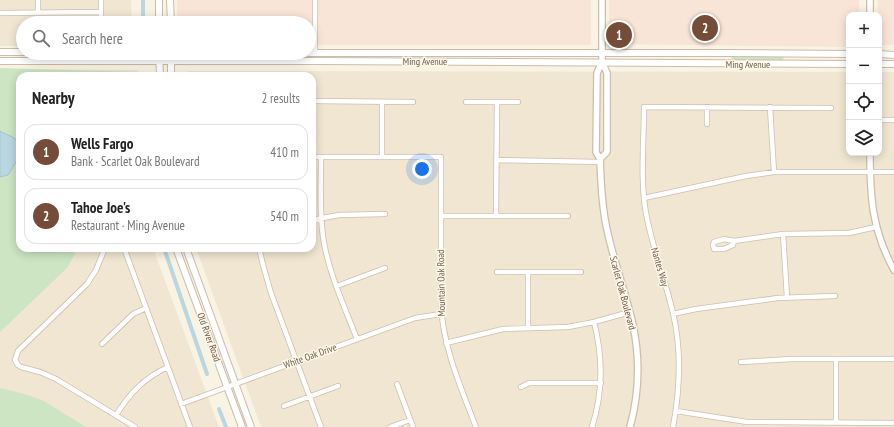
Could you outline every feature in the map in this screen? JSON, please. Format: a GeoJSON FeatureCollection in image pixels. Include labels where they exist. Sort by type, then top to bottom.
{"type":"FeatureCollection","features":[{"type":"Feature","properties":{"kind":"main road"},"geometry":{"type":"LineString","coordinates":[[159,0],[159,16]]}},
{"type":"Feature","properties":{"kind":"main road"},"geometry":{"type":"LineString","coordinates":[[170,0],[171,16]]}},
{"type":"Feature","properties":{"kind":"main road"},"geometry":{"type":"LineString","coordinates":[[0,52],[16,52]]}},
{"type":"Feature","properties":{"kind":"main road","name":"Ming Avenue"},"geometry":{"type":"LineString","coordinates":[[316,53],[846,54]]}},
{"type":"Feature","properties":{"kind":"main road"},"geometry":{"type":"LineString","coordinates":[[882,54],[894,54]]}},
{"type":"Feature","properties":{"kind":"main road","name":"Ming Avenue"},"geometry":{"type":"LineString","coordinates":[[0,61],[846,64]]}},
{"type":"Feature","properties":{"kind":"main road"},"geometry":{"type":"LineString","coordinates":[[160,61],[160,72]]}},
{"type":"Feature","properties":{"kind":"main road"},"geometry":{"type":"LineString","coordinates":[[171,61],[171,72]]}},
{"type":"Feature","properties":{"kind":"main road"},"geometry":{"type":"LineString","coordinates":[[882,64],[894,64]]}},
{"type":"Feature","properties":{"kind":"main road","name":"Old River Road"},"geometry":{"type":"LineString","coordinates":[[177,252],[242,427]]}},
{"type":"Feature","properties":{"kind":"main road","name":"Old River Road"},"geometry":{"type":"LineString","coordinates":[[187,252],[251,427]]}},
{"type":"Feature","properties":{"kind":"street"},"geometry":{"type":"LineString","coordinates":[[38,0],[38,13]]}},
{"type":"Feature","properties":{"kind":"street"},"geometry":{"type":"LineString","coordinates":[[101,0],[101,16]]}},
{"type":"Feature","properties":{"kind":"street"},"geometry":{"type":"LineString","coordinates":[[314,16],[315,0]]}},
{"type":"Feature","properties":{"kind":"street","name":"Scarlet Oak Boulevard"},"geometry":{"type":"LineString","coordinates":[[601,160],[607,152],[607,73],[602,62],[602,0]]}},
{"type":"Feature","properties":{"kind":"street"},"geometry":{"type":"LineString","coordinates":[[870,0],[870,12]]}},
{"type":"Feature","properties":{"kind":"street"},"geometry":{"type":"LineString","coordinates":[[0,13],[101,12]]}},
{"type":"Feature","properties":{"kind":"street","name":"Scarlet Oak Boulevard"},"geometry":{"type":"LineString","coordinates":[[602,62],[596,73],[596,152],[601,160],[605,221],[630,312],[636,340],[638,370],[636,400],[630,427]]}},
{"type":"Feature","properties":{"kind":"street"},"geometry":{"type":"LineString","coordinates":[[316,102],[412,102]]}},
{"type":"Feature","properties":{"kind":"street"},"geometry":{"type":"LineString","coordinates":[[316,157],[382,157],[382,102]]}},
{"type":"Feature","properties":{"kind":"street"},"geometry":{"type":"LineString","coordinates":[[466,102],[518,102]]}},
{"type":"Feature","properties":{"kind":"street"},"geometry":{"type":"LineString","coordinates":[[496,216],[497,102]]}},
{"type":"Feature","properties":{"kind":"street","name":"Nantes Way"},"geometry":{"type":"LineString","coordinates":[[673,427],[676,411],[679,367],[678,342],[673,314],[648,223],[644,198],[644,107],[707,107]]}},
{"type":"Feature","properties":{"kind":"street"},"geometry":{"type":"LineString","coordinates":[[707,124],[707,107],[831,108]]}},
{"type":"Feature","properties":{"kind":"street"},"geometry":{"type":"LineString","coordinates":[[770,107],[774,172]]}},
{"type":"Feature","properties":{"kind":"street"},"geometry":{"type":"LineString","coordinates":[[882,120],[894,120]]}},
{"type":"Feature","properties":{"kind":"street"},"geometry":{"type":"LineString","coordinates":[[870,156],[871,200],[876,227],[884,252],[894,270]]}},
{"type":"Feature","properties":{"kind":"street"},"geometry":{"type":"LineString","coordinates":[[321,157],[321,218],[327,256],[357,339]]}},
{"type":"Feature","properties":{"kind":"street","name":"Mountain Oak Road"},"geometry":{"type":"LineString","coordinates":[[382,157],[441,157],[441,314],[446,343],[476,427]]}},
{"type":"Feature","properties":{"kind":"street"},"geometry":{"type":"LineString","coordinates":[[496,160],[601,160]]}},
{"type":"Feature","properties":{"kind":"street"},"geometry":{"type":"LineString","coordinates":[[644,198],[746,176],[774,172],[894,172]]}},
{"type":"Feature","properties":{"kind":"street"},"geometry":{"type":"LineString","coordinates":[[316,219],[354,214],[385,214]]}},
{"type":"Feature","properties":{"kind":"street"},"geometry":{"type":"LineString","coordinates":[[441,216],[568,216]]}},
{"type":"Feature","properties":{"kind":"street"},"geometry":{"type":"LineString","coordinates":[[734,241],[783,234],[849,233],[876,227]]}},
{"type":"Feature","properties":{"kind":"street"},"geometry":{"type":"LineString","coordinates":[[783,234],[787,297]]}},
{"type":"Feature","properties":{"kind":"street"},"geometry":{"type":"LineString","coordinates":[[103,252],[96,270],[87,284],[18,351],[15,360],[18,365],[56,379],[135,427]]}},
{"type":"Feature","properties":{"kind":"street"},"geometry":{"type":"LineString","coordinates":[[125,252],[190,427]]}},
{"type":"Feature","properties":{"kind":"street"},"geometry":{"type":"LineString","coordinates":[[260,252],[267,281],[320,427]]}},
{"type":"Feature","properties":{"kind":"street"},"geometry":{"type":"LineString","coordinates":[[337,286],[385,268]]}},
{"type":"Feature","properties":{"kind":"street"},"geometry":{"type":"LineString","coordinates":[[496,272],[581,272]]}},
{"type":"Feature","properties":{"kind":"street"},"geometry":{"type":"LineString","coordinates":[[528,272],[528,328]]}},
{"type":"Feature","properties":{"kind":"street"},"geometry":{"type":"LineString","coordinates":[[673,314],[696,309],[787,297],[835,296]]}},
{"type":"Feature","properties":{"kind":"street"},"geometry":{"type":"LineString","coordinates":[[102,344],[133,314],[146,308]]}},
{"type":"Feature","properties":{"kind":"street"},"geometry":{"type":"LineString","coordinates":[[446,343],[504,329],[568,327],[594,322],[630,312]]}},
{"type":"Feature","properties":{"kind":"street","name":"White Oak Drive"},"geometry":{"type":"LineString","coordinates":[[181,404],[415,318],[441,314]]}},
{"type":"Feature","properties":{"kind":"street"},"geometry":{"type":"LineString","coordinates":[[592,427],[597,410],[601,383],[601,358],[594,322]]}},
{"type":"Feature","properties":{"kind":"street"},"geometry":{"type":"LineString","coordinates":[[741,362],[792,359],[894,359]]}},
{"type":"Feature","properties":{"kind":"street"},"geometry":{"type":"LineString","coordinates":[[836,359],[836,422]]}},
{"type":"Feature","properties":{"kind":"street"},"geometry":{"type":"LineString","coordinates":[[116,416],[125,400],[138,386],[151,376],[168,367]]}},
{"type":"Feature","properties":{"kind":"street"},"geometry":{"type":"LineString","coordinates":[[521,387],[529,383],[601,383]]}},
{"type":"Feature","properties":{"kind":"street"},"geometry":{"type":"LineString","coordinates":[[397,384],[413,427]]}},
{"type":"Feature","properties":{"kind":"street"},"geometry":{"type":"LineString","coordinates":[[284,406],[338,386]]}},
{"type":"Feature","properties":{"kind":"street"},"geometry":{"type":"LineString","coordinates":[[676,411],[739,421],[894,423]]}},
{"type":"Feature","properties":{"kind":"street"},"geometry":{"type":"LineString","coordinates":[[390,427],[410,420]]}},
{"type":"Feature","properties":{"kind":"street"},"geometry":{"type":"LineString","coordinates":[[738,427],[739,421]]}},
{"type":"Feature","properties":{"kind":"shaded area"},"geometry":{"type":"Polygon","coordinates":[[[0,0],[131,0],[132,16],[16,16],[16,46],[0,46],[0,0]]]}},
{"type":"Feature","properties":{"kind":"shaded area"},"geometry":{"type":"Polygon","coordinates":[[[177,0],[591,0],[591,44],[316,45],[316,16],[177,16],[177,0]]]}},
{"type":"Feature","properties":{"kind":"shaded area"},"geometry":{"type":"Polygon","coordinates":[[[609,0],[859,0],[859,12],[846,12],[846,47],[609,43],[609,0]]]}},
{"type":"Feature","properties":{"kind":"shaded area"},"geometry":{"type":"Polygon","coordinates":[[[878,0],[894,0],[894,45],[882,45],[882,12],[878,12],[878,0]]]}},
{"type":"Feature","properties":{"kind":"shaded area"},"geometry":{"type":"Polygon","coordinates":[[[0,69],[138,70],[138,72],[16,72],[16,252],[154,252],[219,427],[0,427],[0,69]]]}},
{"type":"Feature","properties":{"kind":"shaded area"},"geometry":{"type":"Polygon","coordinates":[[[187,72],[846,72],[846,156],[882,156],[882,72],[894,72],[894,427],[261,427],[197,252],[316,252],[316,72],[187,72]]]}},
{"type":"Feature","properties":{"kind":"green space"},"geometry":{"type":"Polygon","coordinates":[[[732,57],[784,57],[784,61],[737,61],[731,59],[732,57]]]}},
{"type":"Feature","properties":{"kind":"green space"},"geometry":{"type":"Polygon","coordinates":[[[0,68],[138,72],[16,72],[16,252],[76,252],[67,268],[0,332],[0,68]]]}},
{"type":"Feature","properties":{"kind":"green space"},"geometry":{"type":"Polygon","coordinates":[[[0,388],[42,400],[86,427],[0,427],[0,388]]]}},
{"type":"Feature","properties":{"kind":"water"},"geometry":{"type":"Polygon","coordinates":[[[0,131],[16,140],[16,162],[8,175],[0,177],[0,131]]]}},
{"type":"Feature","properties":{"kind":"waterway"},"geometry":{"type":"LineString","coordinates":[[143,0],[143,16]]}},
{"type":"Feature","properties":{"kind":"waterway"},"geometry":{"type":"LineString","coordinates":[[165,252],[207,374]]}},
{"type":"Feature","properties":{"kind":"waterway"},"geometry":{"type":"LineString","coordinates":[[219,409],[226,427]]}},
{"type":"Feature","properties":{"kind":"place","name":"Tahoe Joe's"},"geometry":{"type":"Point","coordinates":[705,28]}},
{"type":"Feature","properties":{"kind":"place","name":"Wells Fargo"},"geometry":{"type":"Point","coordinates":[619,35]}}]}
